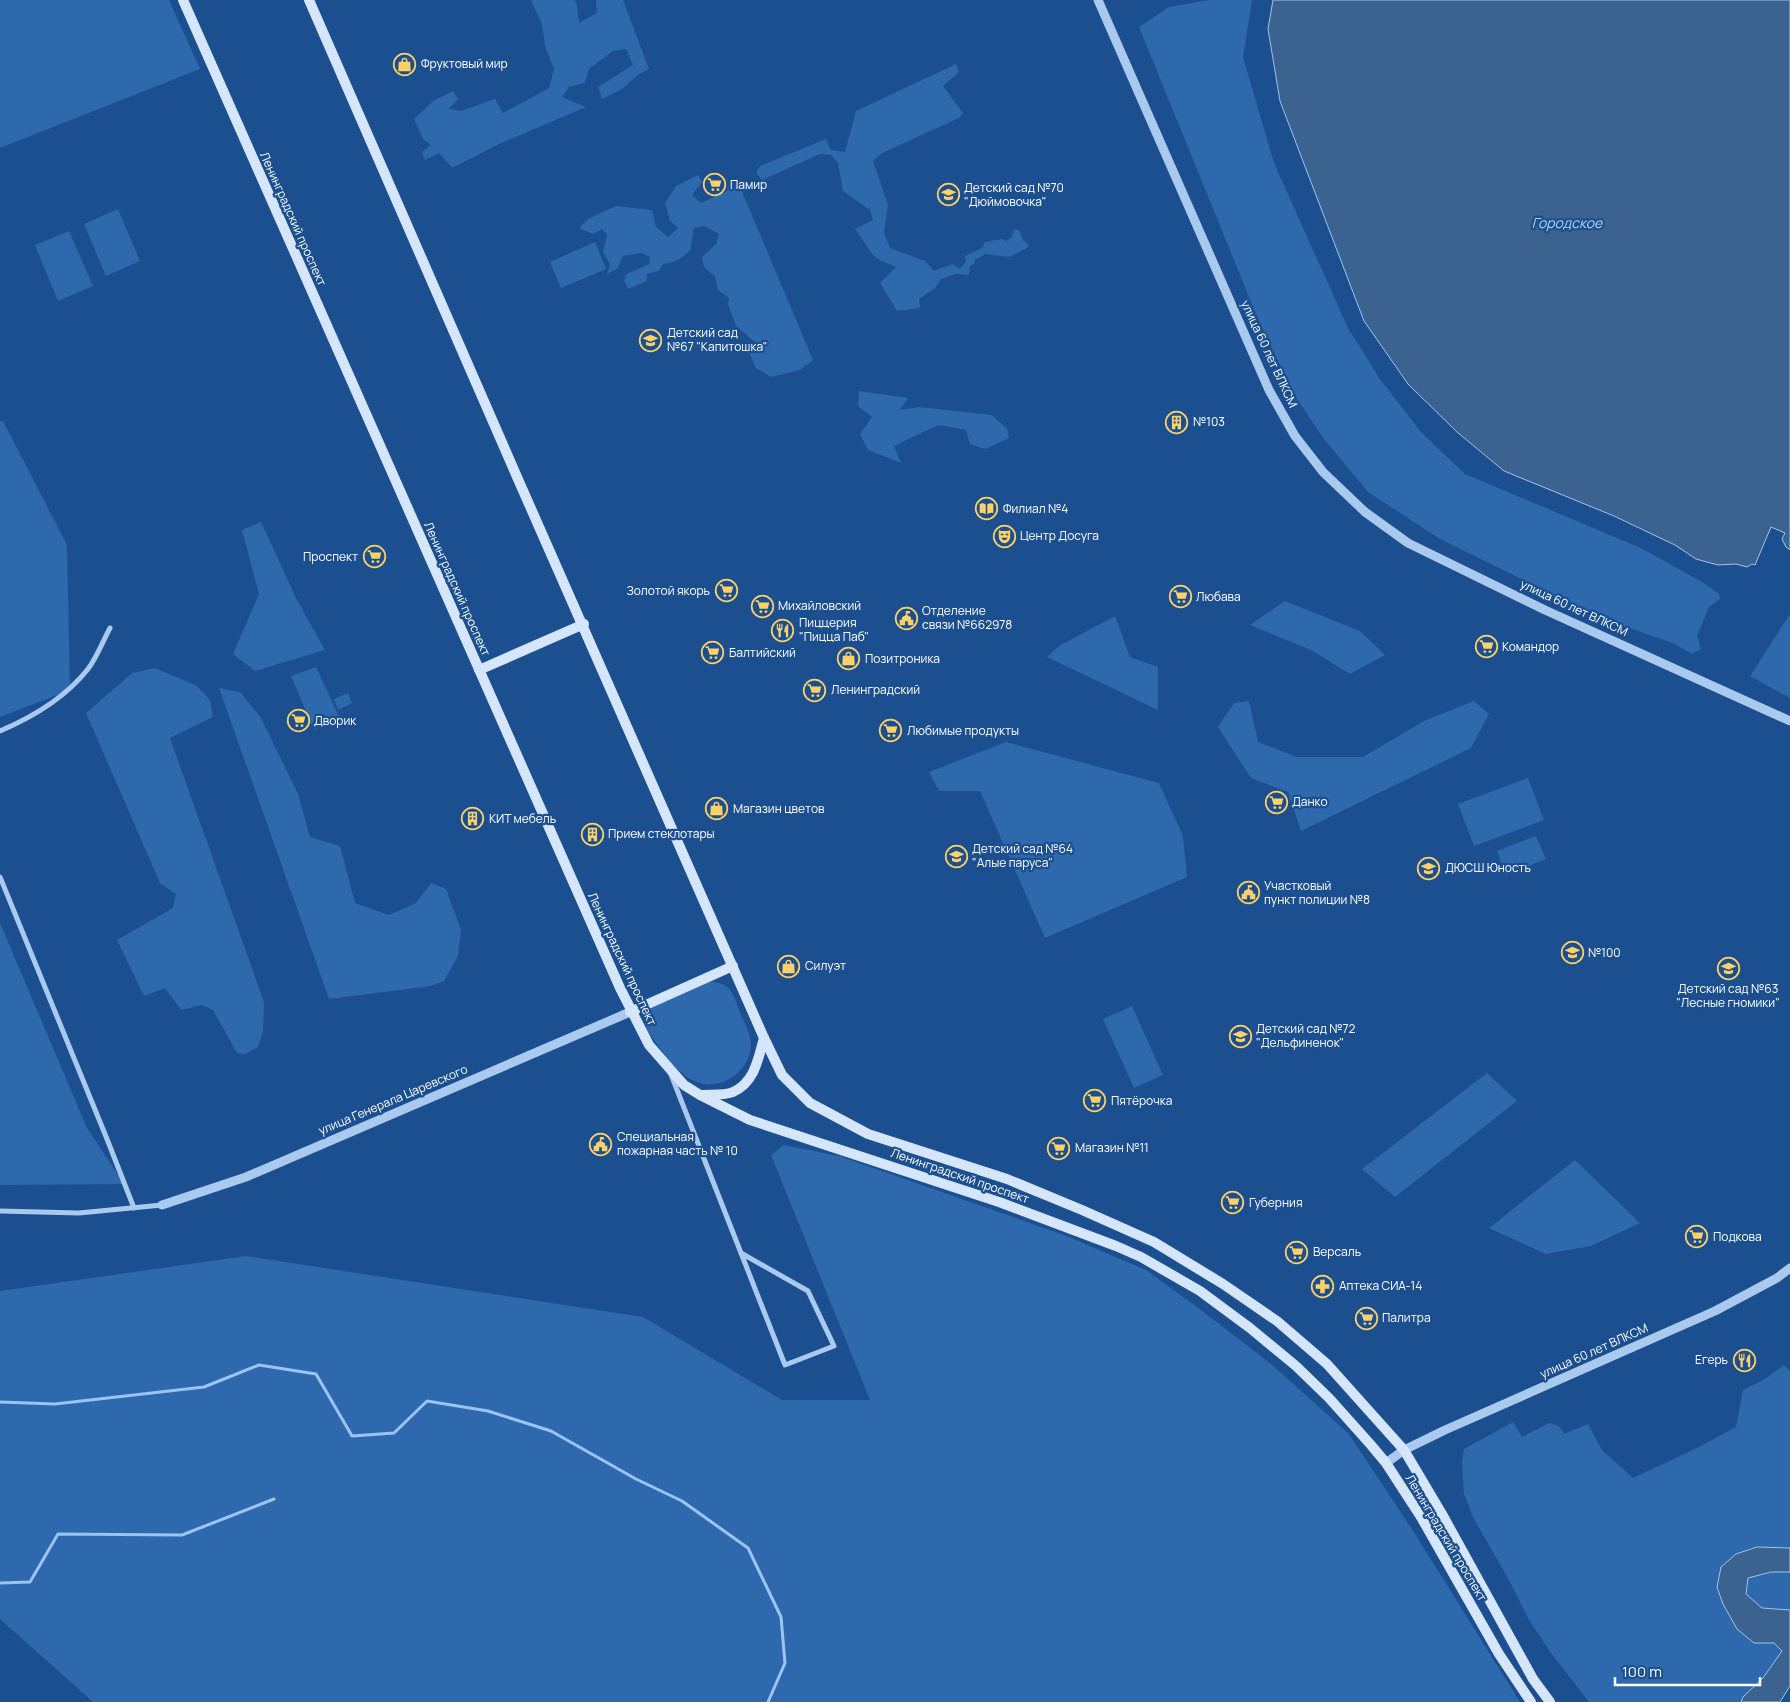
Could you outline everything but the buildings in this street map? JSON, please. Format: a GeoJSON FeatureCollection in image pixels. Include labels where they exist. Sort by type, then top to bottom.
{"type":"FeatureCollection","features":[{"type":"Feature","properties":{"kind":"main road","name":"Ленинградский проспект"},"geometry":{"type":"LineString","coordinates":[[183,0],[630,1012],[648,1045],[684,1085],[750,1120],[999,1202],[1080,1232],[1140,1256],[1211,1298],[1283,1355],[1329,1398],[1386,1463],[1421,1517],[1499,1654],[1531,1702]]}},
{"type":"Feature","properties":{"kind":"main road","name":"Ленинградский проспект"},"geometry":{"type":"LineString","coordinates":[[309,0],[400,211],[584,624],[764,1038],[782,1075],[810,1103],[868,1134],[1007,1179],[1154,1242],[1223,1284],[1277,1321],[1327,1364],[1404,1450],[1442,1514],[1533,1679],[1550,1702]]}},
{"type":"Feature","properties":{"kind":"main road"},"geometry":{"type":"LineString","coordinates":[[479,670],[584,624]]}},
{"type":"Feature","properties":{"kind":"main road"},"geometry":{"type":"LineString","coordinates":[[630,1012],[733,966]]}},
{"type":"Feature","properties":{"kind":"main road"},"geometry":{"type":"LineString","coordinates":[[700,1095],[732,1092],[746,1083],[754,1071],[764,1038]]}},
{"type":"Feature","properties":{"kind":"street","name":"улица 60 лет ВЛКСМ"},"geometry":{"type":"LineString","coordinates":[[1098,0],[1269,390],[1295,436],[1322,472],[1365,512],[1408,543],[1545,610],[1787,719]]}},
{"type":"Feature","properties":{"kind":"street"},"geometry":{"type":"LineString","coordinates":[[0,731],[24,721],[58,700],[88,669],[110,628]]}},
{"type":"Feature","properties":{"kind":"street"},"geometry":{"type":"LineString","coordinates":[[0,876],[134,1208]]}},
{"type":"Feature","properties":{"kind":"street","name":"улица Генерала Царевского"},"geometry":{"type":"LineString","coordinates":[[162,1205],[254,1173],[630,1012]]}},
{"type":"Feature","properties":{"kind":"street"},"geometry":{"type":"LineString","coordinates":[[669,1070],[785,1365],[834,1346],[808,1291],[741,1253]]}},
{"type":"Feature","properties":{"kind":"street"},"geometry":{"type":"LineString","coordinates":[[0,1211],[79,1213],[162,1205]]}},
{"type":"Feature","properties":{"kind":"street","name":"улица 60 лет ВЛКСМ"},"geometry":{"type":"LineString","coordinates":[[1386,1463],[1404,1450],[1445,1430],[1715,1311],[1770,1282],[1790,1268]]}},
{"type":"Feature","properties":{"kind":"shaded area"},"geometry":{"type":"Polygon","coordinates":[[[0,0],[169,0],[200,69],[0,148],[0,0]]]}},
{"type":"Feature","properties":{"kind":"shaded area"},"geometry":{"type":"Polygon","coordinates":[[[531,0],[574,0],[577,5],[579,23],[597,13],[596,0],[623,0],[649,69],[638,75],[622,89],[602,99],[598,87],[633,65],[626,49],[613,51],[589,69],[585,83],[569,87],[562,97],[586,107],[499,144],[452,168],[439,153],[425,160],[422,152],[431,145],[423,139],[414,119],[433,101],[453,91],[458,99],[449,109],[461,111],[495,99],[503,113],[549,88],[554,69],[545,46],[542,24],[531,0]]]}},
{"type":"Feature","properties":{"kind":"shaded area"},"geometry":{"type":"Polygon","coordinates":[[[1209,0],[1252,0],[1243,57],[1274,163],[1348,328],[1380,379],[1421,432],[1465,474],[1641,548],[1702,582],[1719,594],[1720,599],[1709,607],[1697,636],[1701,649],[1692,654],[1673,643],[1603,619],[1440,539],[1368,492],[1324,439],[1293,393],[1256,314],[1139,27],[1169,7],[1209,0]]]}},
{"type":"Feature","properties":{"kind":"shaded area"},"geometry":{"type":"Polygon","coordinates":[[[956,64],[959,72],[943,86],[963,113],[959,118],[882,153],[873,161],[888,205],[884,233],[890,248],[925,261],[934,271],[952,264],[960,269],[966,261],[965,256],[982,248],[985,242],[1002,239],[1006,241],[1011,238],[1014,230],[1019,230],[1023,240],[1029,245],[1027,248],[1009,257],[986,254],[974,260],[975,263],[970,266],[969,275],[956,274],[941,279],[935,288],[919,299],[920,308],[897,311],[880,283],[896,267],[879,260],[873,255],[855,229],[873,220],[870,210],[843,191],[838,163],[831,155],[820,154],[762,180],[756,173],[760,166],[826,139],[831,150],[845,152],[856,111],[956,64]]]}},
{"type":"Feature","properties":{"kind":"shaded area"},"geometry":{"type":"Polygon","coordinates":[[[698,175],[702,182],[692,195],[701,203],[727,191],[729,184],[738,182],[813,360],[800,370],[771,377],[756,368],[748,350],[755,342],[736,326],[728,304],[729,298],[718,290],[715,277],[704,267],[702,257],[716,244],[719,234],[705,226],[694,228],[690,251],[677,261],[663,264],[659,271],[647,274],[647,281],[628,289],[624,281],[627,274],[649,264],[650,257],[641,253],[623,256],[617,269],[607,274],[610,264],[603,252],[607,235],[602,229],[593,234],[579,228],[588,219],[616,206],[652,210],[656,227],[668,237],[678,228],[670,221],[665,203],[676,186],[698,175]]]}},
{"type":"Feature","properties":{"kind":"shaded area"},"geometry":{"type":"Polygon","coordinates":[[[118,209],[140,261],[106,276],[84,224],[118,209]]]}},
{"type":"Feature","properties":{"kind":"shaded area"},"geometry":{"type":"Polygon","coordinates":[[[69,231],[93,286],[58,301],[35,245],[69,231]]]}},
{"type":"Feature","properties":{"kind":"shaded area"},"geometry":{"type":"Polygon","coordinates":[[[595,242],[606,269],[561,288],[550,262],[595,242]]]}},
{"type":"Feature","properties":{"kind":"shaded area"},"geometry":{"type":"Polygon","coordinates":[[[859,391],[908,398],[900,410],[919,407],[992,415],[1007,429],[1009,438],[985,449],[970,444],[966,430],[938,425],[894,446],[901,463],[868,450],[860,434],[872,417],[858,406],[859,391]]]}},
{"type":"Feature","properties":{"kind":"shaded area"},"geometry":{"type":"Polygon","coordinates":[[[0,421],[3,421],[67,545],[70,690],[0,717],[0,421]]]}},
{"type":"Feature","properties":{"kind":"shaded area"},"geometry":{"type":"Polygon","coordinates":[[[261,522],[296,598],[325,650],[255,671],[233,654],[259,594],[242,530],[261,522]]]}},
{"type":"Feature","properties":{"kind":"shaded area"},"geometry":{"type":"Polygon","coordinates":[[[1285,601],[1360,631],[1385,655],[1350,674],[1311,650],[1250,625],[1285,601]]]}},
{"type":"Feature","properties":{"kind":"shaded area"},"geometry":{"type":"Polygon","coordinates":[[[1790,614],[1790,698],[1750,676],[1790,614]]]}},
{"type":"Feature","properties":{"kind":"shaded area"},"geometry":{"type":"Polygon","coordinates":[[[1115,616],[1130,657],[1158,667],[1158,710],[1047,657],[1059,646],[1115,616]]]}},
{"type":"Feature","properties":{"kind":"shaded area"},"geometry":{"type":"Polygon","coordinates":[[[316,667],[340,719],[314,730],[291,676],[316,667]]]}},
{"type":"Feature","properties":{"kind":"shaded area"},"geometry":{"type":"Polygon","coordinates":[[[155,668],[197,686],[210,700],[213,717],[170,738],[264,1002],[263,1032],[258,1047],[245,1054],[237,1053],[213,1010],[202,1005],[181,1010],[165,988],[144,996],[117,940],[173,908],[176,894],[160,883],[86,713],[132,673],[155,668]]]}},
{"type":"Feature","properties":{"kind":"shaded area"},"geometry":{"type":"Polygon","coordinates":[[[219,688],[240,692],[261,718],[298,794],[310,837],[340,846],[355,903],[389,915],[416,903],[431,883],[446,889],[461,930],[458,956],[444,981],[431,986],[329,999],[219,688]]]}},
{"type":"Feature","properties":{"kind":"shaded area"},"geometry":{"type":"Polygon","coordinates":[[[348,693],[352,703],[338,710],[334,699],[348,693]]]}},
{"type":"Feature","properties":{"kind":"shaded area"},"geometry":{"type":"Polygon","coordinates":[[[1249,701],[1258,742],[1297,757],[1363,757],[1424,721],[1474,701],[1489,714],[1471,748],[1301,831],[1288,792],[1251,778],[1218,727],[1234,703],[1249,701]]]}},
{"type":"Feature","properties":{"kind":"shaded area"},"geometry":{"type":"Polygon","coordinates":[[[1006,742],[1159,783],[1183,836],[1187,877],[1045,938],[980,791],[939,791],[929,772],[1006,742]]]}},
{"type":"Feature","properties":{"kind":"shaded area"},"geometry":{"type":"Polygon","coordinates":[[[1528,778],[1544,820],[1474,846],[1458,804],[1528,778]]]}},
{"type":"Feature","properties":{"kind":"shaded area"},"geometry":{"type":"Polygon","coordinates":[[[1536,836],[1546,859],[1506,875],[1497,851],[1536,836]]]}},
{"type":"Feature","properties":{"kind":"shaded area"},"geometry":{"type":"Polygon","coordinates":[[[0,923],[87,1128],[124,1184],[0,1185],[0,923]]]}},
{"type":"Feature","properties":{"kind":"shaded area"},"geometry":{"type":"Polygon","coordinates":[[[708,982],[722,984],[731,991],[748,1031],[751,1044],[745,1064],[735,1075],[723,1082],[702,1084],[692,1080],[676,1067],[651,1036],[645,1019],[646,1014],[652,1007],[708,982]]]}},
{"type":"Feature","properties":{"kind":"shaded area"},"geometry":{"type":"Polygon","coordinates":[[[1132,1006],[1163,1075],[1134,1088],[1103,1019],[1132,1006]]]}},
{"type":"Feature","properties":{"kind":"shaded area"},"geometry":{"type":"Polygon","coordinates":[[[1487,1073],[1517,1101],[1395,1197],[1362,1169],[1487,1073]]]}},
{"type":"Feature","properties":{"kind":"shaded area"},"geometry":{"type":"Polygon","coordinates":[[[784,1145],[839,1156],[1064,1235],[1146,1270],[1205,1313],[1271,1364],[1348,1433],[1417,1537],[1520,1702],[93,1702],[0,1619],[0,1291],[246,1256],[643,1317],[782,1400],[870,1400],[771,1155],[784,1145]]]}},
{"type":"Feature","properties":{"kind":"shaded area"},"geometry":{"type":"Polygon","coordinates":[[[1575,1160],[1640,1223],[1591,1246],[1546,1254],[1489,1228],[1575,1160]]]}},
{"type":"Feature","properties":{"kind":"shaded area"},"geometry":{"type":"Polygon","coordinates":[[[1784,1365],[1790,1371],[1790,1548],[1757,1547],[1736,1554],[1754,1643],[1774,1643],[1782,1651],[1763,1678],[1743,1697],[1741,1702],[1589,1702],[1551,1653],[1529,1620],[1474,1519],[1464,1494],[1462,1462],[1464,1449],[1513,1422],[1522,1437],[1549,1423],[1559,1426],[1564,1434],[1588,1424],[1602,1450],[1633,1478],[1699,1447],[1736,1427],[1743,1390],[1765,1379],[1784,1365]]]}},
{"type":"Feature","properties":{"kind":"shaded area"},"geometry":{"type":"Polygon","coordinates":[[[1771,1572],[1790,1572],[1790,1610],[1762,1608],[1746,1594],[1748,1578],[1771,1572]]]}},
{"type":"Feature","properties":{"kind":"water","name":"Городское"},"geometry":{"type":"Polygon","coordinates":[[[1273,0],[1790,0],[1790,550],[1782,539],[1785,533],[1771,527],[1755,565],[1752,564],[1747,567],[1736,564],[1718,565],[1696,559],[1675,545],[1614,516],[1504,471],[1457,432],[1408,384],[1364,321],[1280,101],[1268,29],[1273,0]]]}},
{"type":"Feature","properties":{"kind":"water"},"geometry":{"type":"Polygon","coordinates":[[[1757,1547],[1790,1548],[1790,1572],[1771,1572],[1748,1578],[1746,1594],[1762,1608],[1790,1610],[1790,1686],[1780,1702],[1741,1702],[1743,1697],[1763,1678],[1782,1651],[1774,1643],[1754,1643],[1737,1629],[1723,1604],[1717,1587],[1721,1567],[1736,1554],[1757,1547]]]}},
{"type":"Feature","properties":{"kind":"waterway"},"geometry":{"type":"LineString","coordinates":[[0,1402],[55,1404],[204,1387],[259,1365],[316,1374],[352,1436],[394,1433],[427,1401],[488,1411],[551,1431],[636,1479],[682,1501],[748,1548],[781,1617],[785,1663],[768,1702]]}},
{"type":"Feature","properties":{"kind":"waterway"},"geometry":{"type":"LineString","coordinates":[[0,1583],[30,1582],[58,1534],[182,1535],[274,1499]]}},
{"type":"Feature","properties":{"kind":"place","name":"Фруктовый мир"},"geometry":{"type":"Point","coordinates":[405,64]}},
{"type":"Feature","properties":{"kind":"place","name":"Памир"},"geometry":{"type":"Point","coordinates":[714,185]}},
{"type":"Feature","properties":{"kind":"place","name":"Детский сад №70 \"Дюймовочка\""},"geometry":{"type":"Point","coordinates":[948,195]}},
{"type":"Feature","properties":{"kind":"place","name":"Детский сад №67 \"Капитошка\""},"geometry":{"type":"Point","coordinates":[651,340]}},
{"type":"Feature","properties":{"kind":"place","name":"№103"},"geometry":{"type":"Point","coordinates":[1177,422]}},
{"type":"Feature","properties":{"kind":"place","name":"Филиал №4"},"geometry":{"type":"Point","coordinates":[987,509]}},
{"type":"Feature","properties":{"kind":"place","name":"Центр Досуга"},"geometry":{"type":"Point","coordinates":[1004,536]}},
{"type":"Feature","properties":{"kind":"place","name":"Проспект"},"geometry":{"type":"Point","coordinates":[374,557]}},
{"type":"Feature","properties":{"kind":"place","name":"Золотой якорь"},"geometry":{"type":"Point","coordinates":[726,591]}},
{"type":"Feature","properties":{"kind":"place","name":"Любава"},"geometry":{"type":"Point","coordinates":[1180,597]}},
{"type":"Feature","properties":{"kind":"place","name":"Михайловский"},"geometry":{"type":"Point","coordinates":[762,606]}},
{"type":"Feature","properties":{"kind":"place","name":"Отделение связи №662978"},"geometry":{"type":"Point","coordinates":[906,618]}},
{"type":"Feature","properties":{"kind":"place","name":"Пиццерия \"Пицца Паб\""},"geometry":{"type":"Point","coordinates":[783,630]}},
{"type":"Feature","properties":{"kind":"place","name":"Командор"},"geometry":{"type":"Point","coordinates":[1486,647]}},
{"type":"Feature","properties":{"kind":"place","name":"Балтийский"},"geometry":{"type":"Point","coordinates":[713,653]}},
{"type":"Feature","properties":{"kind":"place","name":"Позитроника"},"geometry":{"type":"Point","coordinates":[849,659]}},
{"type":"Feature","properties":{"kind":"place","name":"Ленинградский"},"geometry":{"type":"Point","coordinates":[815,690]}},
{"type":"Feature","properties":{"kind":"place","name":"Дворик"},"geometry":{"type":"Point","coordinates":[298,721]}},
{"type":"Feature","properties":{"kind":"place","name":"Любимые продукты"},"geometry":{"type":"Point","coordinates":[891,731]}},
{"type":"Feature","properties":{"kind":"place","name":"Данко"},"geometry":{"type":"Point","coordinates":[1276,802]}},
{"type":"Feature","properties":{"kind":"place","name":"Магазин цветов"},"geometry":{"type":"Point","coordinates":[717,809]}},
{"type":"Feature","properties":{"kind":"place","name":"КИТ мебель"},"geometry":{"type":"Point","coordinates":[473,819]}},
{"type":"Feature","properties":{"kind":"place","name":"Прием стеклотары"},"geometry":{"type":"Point","coordinates":[592,834]}},
{"type":"Feature","properties":{"kind":"place","name":"Детский сад №64 \"Алые паруса\""},"geometry":{"type":"Point","coordinates":[956,856]}},
{"type":"Feature","properties":{"kind":"place","name":"ДЮСШ Юность"},"geometry":{"type":"Point","coordinates":[1429,868]}},
{"type":"Feature","properties":{"kind":"place","name":"Участковый пункт полиции №8"},"geometry":{"type":"Point","coordinates":[1248,893]}},
{"type":"Feature","properties":{"kind":"place","name":"№100"},"geometry":{"type":"Point","coordinates":[1572,953]}},
{"type":"Feature","properties":{"kind":"place","name":"Силуэт"},"geometry":{"type":"Point","coordinates":[789,966]}},
{"type":"Feature","properties":{"kind":"place","name":"Детский сад №63 \"Лесные гномики\""},"geometry":{"type":"Point","coordinates":[1728,968]}},
{"type":"Feature","properties":{"kind":"place","name":"Детский сад №72 \"Дельфиненок\""},"geometry":{"type":"Point","coordinates":[1240,1036]}},
{"type":"Feature","properties":{"kind":"place","name":"Пятёрочка"},"geometry":{"type":"Point","coordinates":[1095,1101]}},
{"type":"Feature","properties":{"kind":"place","name":"Специальная пожарная часть № 10"},"geometry":{"type":"Point","coordinates":[601,1144]}},
{"type":"Feature","properties":{"kind":"place","name":"Магазин №11"},"geometry":{"type":"Point","coordinates":[1059,1148]}},
{"type":"Feature","properties":{"kind":"place","name":"Губерния"},"geometry":{"type":"Point","coordinates":[1233,1203]}},
{"type":"Feature","properties":{"kind":"place","name":"Подкова"},"geometry":{"type":"Point","coordinates":[1697,1237]}},
{"type":"Feature","properties":{"kind":"place","name":"Версаль"},"geometry":{"type":"Point","coordinates":[1297,1252]}},
{"type":"Feature","properties":{"kind":"place","name":"Аптека СИА-14"},"geometry":{"type":"Point","coordinates":[1323,1286]}},
{"type":"Feature","properties":{"kind":"place","name":"Палитра"},"geometry":{"type":"Point","coordinates":[1366,1318]}},
{"type":"Feature","properties":{"kind":"place","name":"Егерь"},"geometry":{"type":"Point","coordinates":[1744,1360]}}]}
